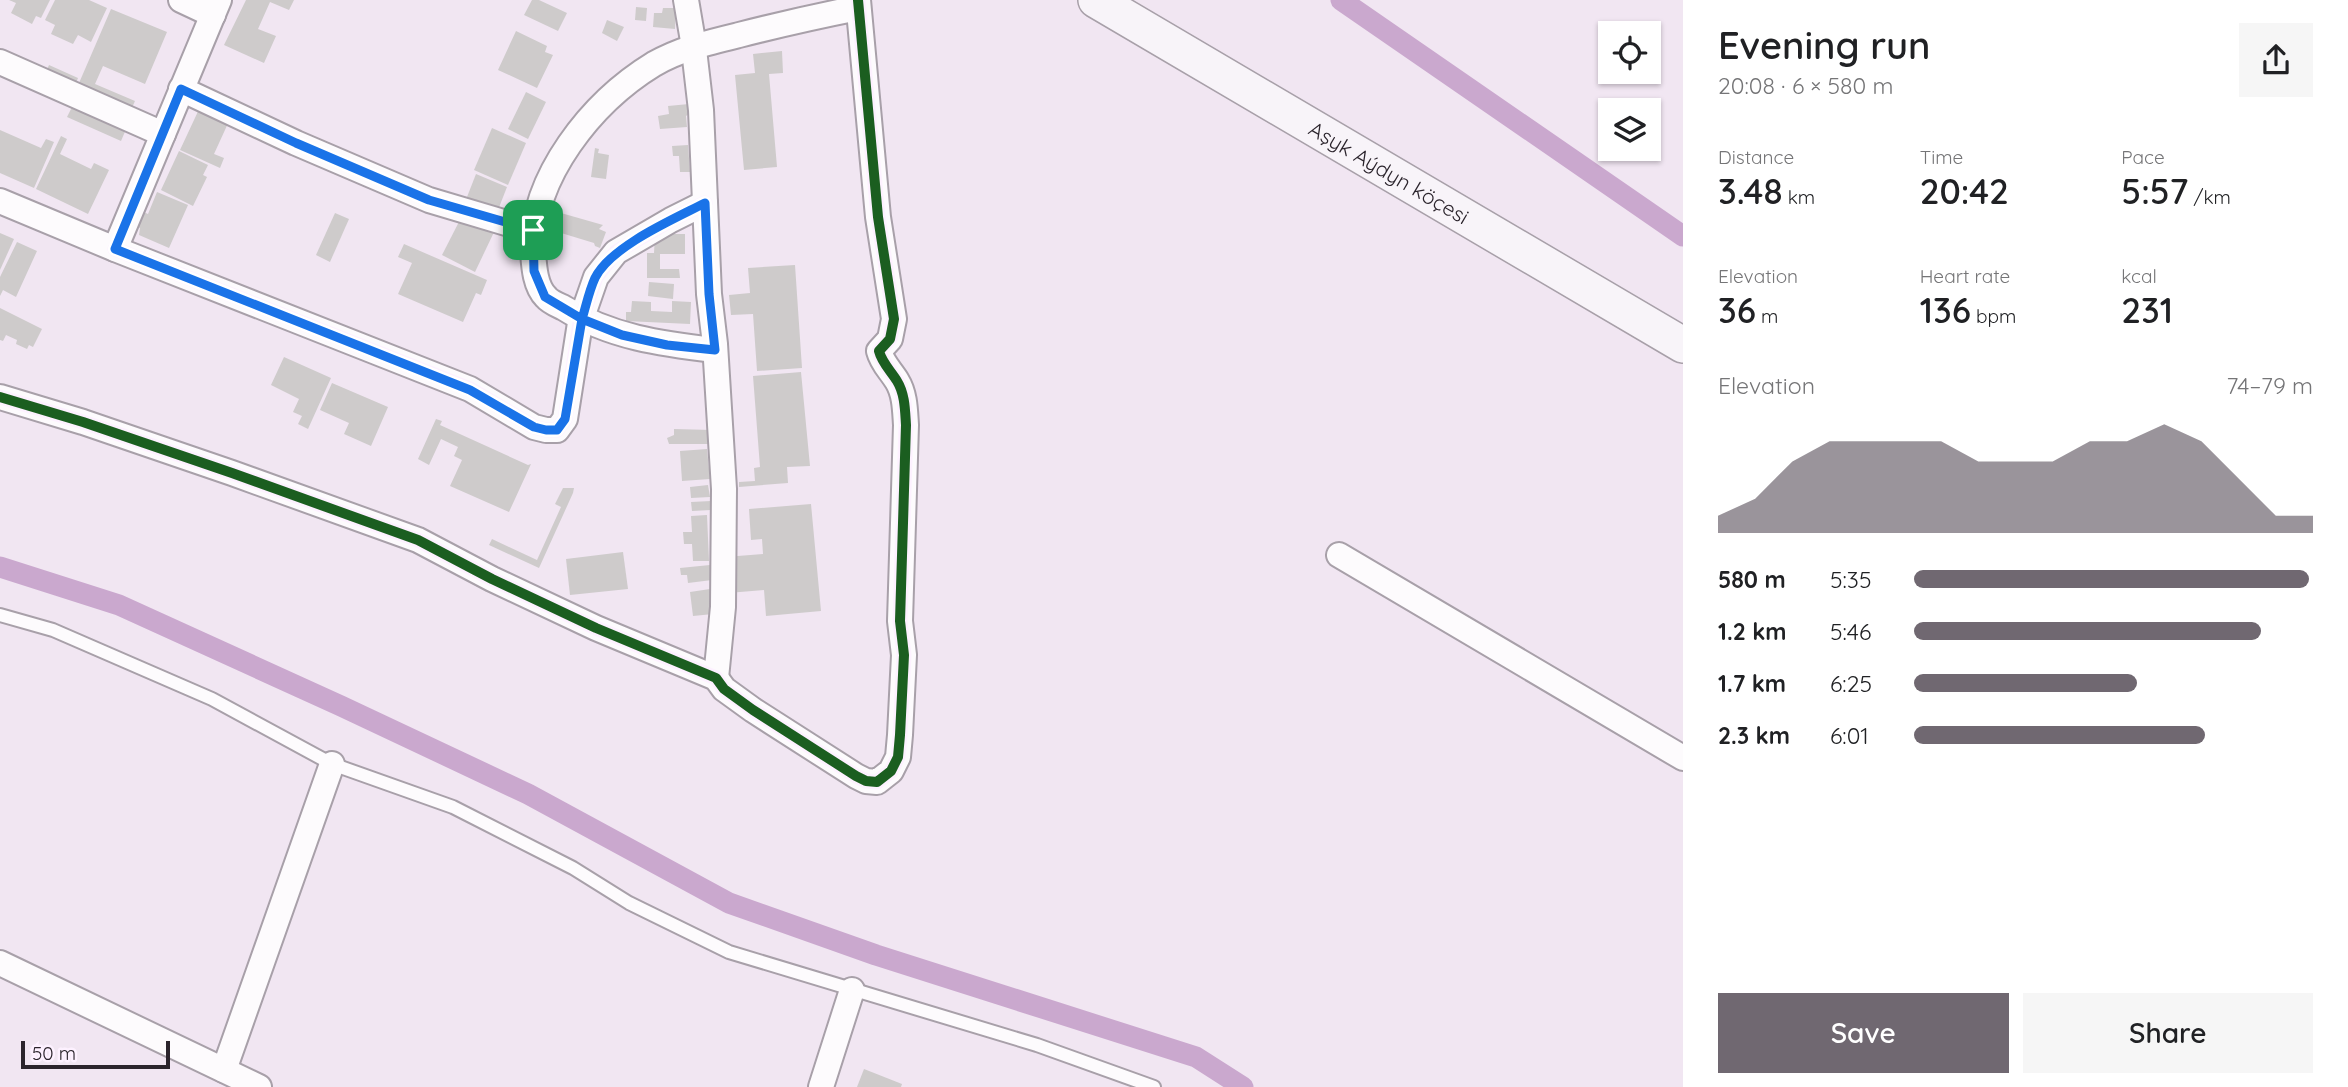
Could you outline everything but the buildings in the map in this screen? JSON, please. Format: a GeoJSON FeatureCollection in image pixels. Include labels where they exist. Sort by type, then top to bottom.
{"type":"FeatureCollection","features":[{"type":"Feature","properties":{"kind":"main road","name":"Aşyk Aýdyn köçesi"},"geometry":{"type":"LineString","coordinates":[[1096,0],[1683,345]]}},
{"type":"Feature","properties":{"kind":"street"},"geometry":{"type":"LineString","coordinates":[[115,249],[216,7],[181,0]]}},
{"type":"Feature","properties":{"kind":"street"},"geometry":{"type":"LineString","coordinates":[[686,0],[701,110],[709,294],[724,489],[723,607],[716,678]]}},
{"type":"Feature","properties":{"kind":"street"},"geometry":{"type":"LineString","coordinates":[[0,397],[83,422],[418,540],[492,579],[596,628],[716,678],[724,689],[753,710],[866,781],[877,782],[891,771],[898,757],[899,746],[903,668],[900,621],[906,425],[904,401],[898,383],[879,351],[890,340],[894,319],[878,217],[858,4],[694,46],[655,64],[619,89],[580,129],[553,169],[533,230],[534,271],[545,297],[582,319],[622,335],[667,345],[715,350]]}},
{"type":"Feature","properties":{"kind":"street"},"geometry":{"type":"LineString","coordinates":[[0,62],[163,134]]}},
{"type":"Feature","properties":{"kind":"street"},"geometry":{"type":"LineString","coordinates":[[181,89],[296,143],[429,200],[533,230]]}},
{"type":"Feature","properties":{"kind":"street"},"geometry":{"type":"LineString","coordinates":[[0,201],[470,390],[534,427],[546,430],[557,430],[565,419],[582,319],[596,277],[616,252],[705,203]]}},
{"type":"Feature","properties":{"kind":"street"},"geometry":{"type":"LineString","coordinates":[[1339,555],[1681,752]]}},
{"type":"Feature","properties":{"kind":"street"},"geometry":{"type":"LineString","coordinates":[[224,1070],[332,764]]}},
{"type":"Feature","properties":{"kind":"street"},"geometry":{"type":"LineString","coordinates":[[0,963],[258,1087]]}},
{"type":"Feature","properties":{"kind":"street"},"geometry":{"type":"LineString","coordinates":[[821,1087],[852,990]]}},
{"type":"Feature","properties":{"kind":"lane"},"geometry":{"type":"LineString","coordinates":[[0,615],[53,630],[212,699],[332,764],[453,807],[573,868],[629,903],[729,952],[1037,1045],[1154,1087]]}},
{"type":"Feature","properties":{"kind":"waterway"},"geometry":{"type":"LineString","coordinates":[[1341,0],[1683,236]]}},
{"type":"Feature","properties":{"kind":"waterway"},"geometry":{"type":"LineString","coordinates":[[0,567],[119,605],[341,706],[528,794],[729,903],[876,955],[1196,1057],[1243,1087]]}},
{"type":"Feature","properties":{"kind":"cycle path"},"geometry":{"type":"LineString","coordinates":[[0,397],[83,422],[418,540],[492,579],[596,628],[716,678],[724,689],[753,710],[856,776],[877,782],[891,771],[898,757],[900,735],[904,655],[900,621],[906,425],[902,391],[879,351],[890,339],[894,319],[878,217],[858,0]]}},
{"type":"Feature","properties":{"kind":"cycle path"},"geometry":{"type":"LineString","coordinates":[[115,249],[470,389],[534,427],[557,430],[565,419],[580,323],[596,277],[616,252],[705,203]]}},
{"type":"Feature","properties":{"kind":"route"},"geometry":{"type":"LineString","coordinates":[[533,230],[429,200],[296,143],[181,89],[115,249],[470,390],[534,427],[546,430],[557,430],[565,419],[582,319],[622,335],[667,345],[715,350],[709,294],[705,203],[616,252],[596,277],[582,319],[545,297],[534,271],[533,230]]}}]}
